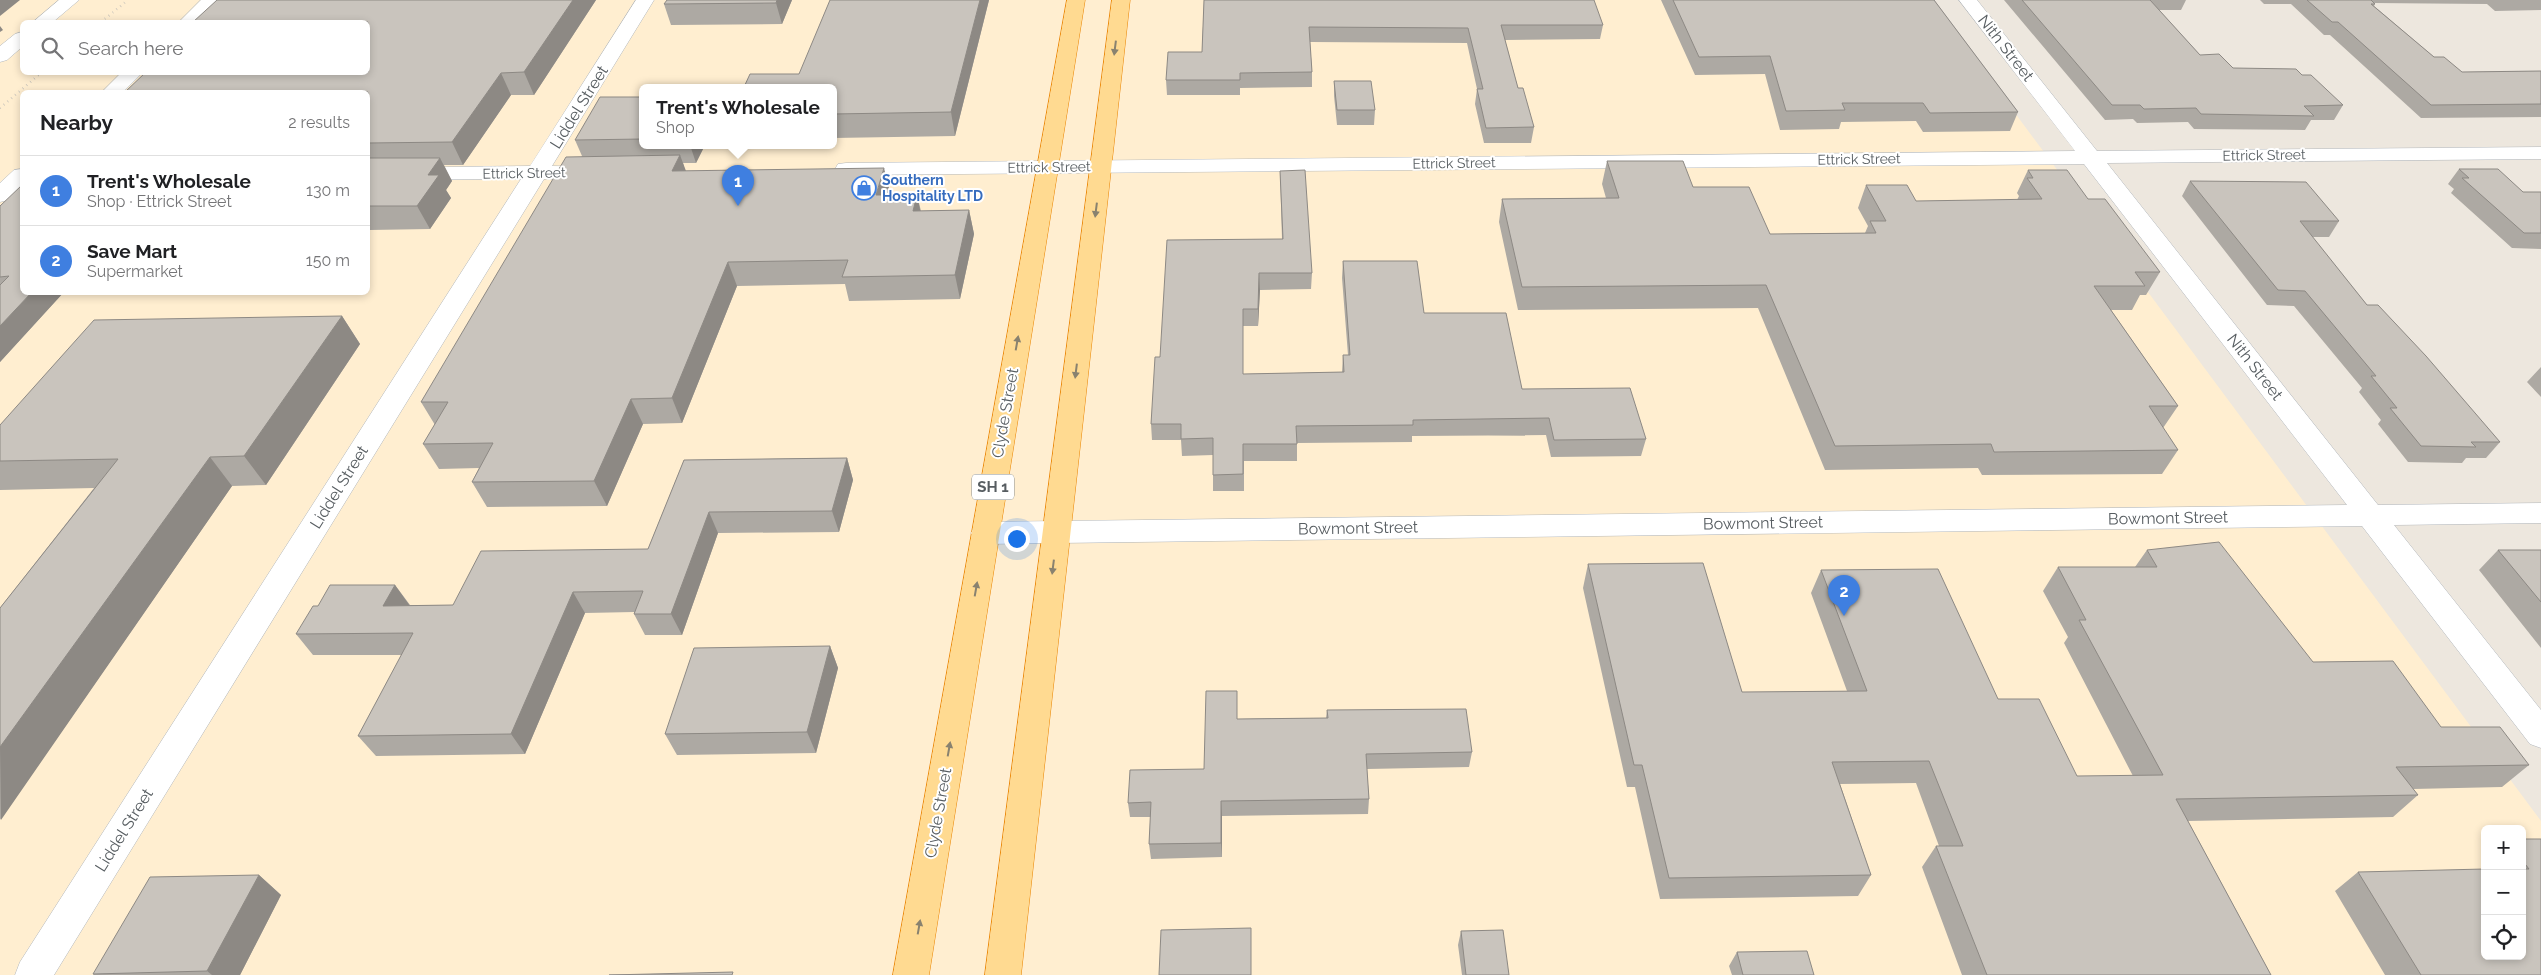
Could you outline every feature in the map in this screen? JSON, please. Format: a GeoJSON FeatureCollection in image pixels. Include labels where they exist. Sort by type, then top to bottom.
{"type":"FeatureCollection","features":[{"type":"Feature","properties":{"kind":"highway","name":"Clyde Street"},"geometry":{"type":"LineString","coordinates":[[911,975],[1076,0]]}},
{"type":"Feature","properties":{"kind":"highway"},"geometry":{"type":"LineString","coordinates":[[1003,975],[1121,0]]}},
{"type":"Feature","properties":{"kind":"street"},"geometry":{"type":"LineString","coordinates":[[45,20],[70,0]]}},
{"type":"Feature","properties":{"kind":"street"},"geometry":{"type":"LineString","coordinates":[[190,20],[212,0]]}},
{"type":"Feature","properties":{"kind":"street","name":"Liddel Street"},"geometry":{"type":"LineString","coordinates":[[33,975],[645,0]]}},
{"type":"Feature","properties":{"kind":"street","name":"Nith Street"},"geometry":{"type":"LineString","coordinates":[[1968,0],[2541,734]]}},
{"type":"Feature","properties":{"kind":"street"},"geometry":{"type":"LineString","coordinates":[[0,56],[20,40]]}},
{"type":"Feature","properties":{"kind":"street"},"geometry":{"type":"LineString","coordinates":[[114,90],[131,75]]}},
{"type":"Feature","properties":{"kind":"street","name":"Ettrick Street"},"geometry":{"type":"LineString","coordinates":[[831,170],[2541,153]]}},
{"type":"Feature","properties":{"kind":"street","name":"Ettrick Street"},"geometry":{"type":"LineString","coordinates":[[370,174],[613,172]]}},
{"type":"Feature","properties":{"kind":"street"},"geometry":{"type":"LineString","coordinates":[[0,195],[16,177]]}},
{"type":"Feature","properties":{"kind":"street","name":"Bowmont Street"},"geometry":{"type":"LineString","coordinates":[[985,533],[2541,513]]}},
{"type":"Feature","properties":{"kind":"shaded area"},"geometry":{"type":"Polygon","coordinates":[[[0,0],[1931,0],[2541,821],[2541,975],[0,975],[0,0]]]}},
{"type":"Feature","properties":{"kind":"building"},"geometry":{"type":"Polygon","coordinates":[[[217,0],[573,0],[524,72],[501,73],[452,142],[370,143],[370,90],[127,90],[143,75],[370,75],[370,20],[195,20],[217,0]]]}},
{"type":"Feature","properties":{"kind":"building"},"geometry":{"type":"Polygon","coordinates":[[[667,0],[777,0],[776,3],[664,4],[667,0]]]}},
{"type":"Feature","properties":{"kind":"building"},"geometry":{"type":"Polygon","coordinates":[[[830,0],[980,0],[951,112],[837,114],[837,84],[745,84],[750,74],[799,74],[830,0]]]}},
{"type":"Feature","properties":{"kind":"building"},"geometry":{"type":"Polygon","coordinates":[[[1204,0],[1594,0],[1603,25],[1501,25],[1518,88],[1523,88],[1534,127],[1486,128],[1477,89],[1483,89],[1468,28],[1309,27],[1312,72],[1240,73],[1240,80],[1166,80],[1168,52],[1202,52],[1204,0]]]}},
{"type":"Feature","properties":{"kind":"building"},"geometry":{"type":"Polygon","coordinates":[[[1673,0],[1934,0],[2018,112],[1930,113],[1923,103],[1842,103],[1845,110],[1786,111],[1770,56],[1699,57],[1673,0]]]}},
{"type":"Feature","properties":{"kind":"building"},"geometry":{"type":"Polygon","coordinates":[[[2022,0],[2150,0],[2200,55],[2219,54],[2233,68],[2296,69],[2302,75],[2311,75],[2343,105],[2304,106],[2314,116],[2201,114],[2196,108],[2144,109],[2140,105],[2112,105],[2022,0]]]}},
{"type":"Feature","properties":{"kind":"building"},"geometry":{"type":"Polygon","coordinates":[[[2307,0],[2371,0],[2375,4],[2371,4],[2434,57],[2444,57],[2462,72],[2541,71],[2541,104],[2431,105],[2338,22],[2332,22],[2307,0]]]}},
{"type":"Feature","properties":{"kind":"building"},"geometry":{"type":"Polygon","coordinates":[[[1334,81],[1371,81],[1375,110],[1337,110],[1334,81]]]}},
{"type":"Feature","properties":{"kind":"building"},"geometry":{"type":"Polygon","coordinates":[[[600,97],[639,97],[639,139],[575,140],[600,97]]]}},
{"type":"Feature","properties":{"kind":"building"},"geometry":{"type":"Polygon","coordinates":[[[680,155],[672,171],[884,168],[876,195],[917,195],[913,211],[969,210],[955,275],[842,277],[848,260],[728,262],[672,398],[631,399],[594,481],[472,482],[493,443],[423,444],[448,402],[421,402],[566,157],[680,155]]]}},
{"type":"Feature","properties":{"kind":"building"},"geometry":{"type":"Polygon","coordinates":[[[370,158],[440,158],[428,175],[439,175],[417,206],[370,206],[370,158]]]}},
{"type":"Feature","properties":{"kind":"building"},"geometry":{"type":"Polygon","coordinates":[[[1607,161],[1683,161],[1693,187],[1749,187],[1770,234],[1876,233],[1870,221],[1886,221],[1866,185],[1907,185],[1916,201],[2042,199],[2027,178],[2033,178],[2028,170],[2067,170],[2088,199],[2105,199],[2160,272],[2135,272],[2145,286],[2094,286],[2178,406],[2149,406],[2178,450],[1994,452],[1991,444],[1835,446],[1766,285],[1522,287],[1502,199],[1619,198],[1607,161]]]}},
{"type":"Feature","properties":{"kind":"building"},"geometry":{"type":"Polygon","coordinates":[[[2459,169],[2498,169],[2523,192],[2541,192],[2541,233],[2524,233],[2462,178],[2469,178],[2459,169]]]}},
{"type":"Feature","properties":{"kind":"building"},"geometry":{"type":"Polygon","coordinates":[[[1305,170],[1312,273],[1259,273],[1258,309],[1243,309],[1243,374],[1344,372],[1343,355],[1350,355],[1343,261],[1417,261],[1424,313],[1506,313],[1522,389],[1630,388],[1646,439],[1554,440],[1549,418],[1413,420],[1413,425],[1296,426],[1297,444],[1243,444],[1243,474],[1213,475],[1213,438],[1181,439],[1181,424],[1151,424],[1155,357],[1160,357],[1167,240],[1283,239],[1280,171],[1305,170]]]}},
{"type":"Feature","properties":{"kind":"building"},"geometry":{"type":"Polygon","coordinates":[[[2190,181],[2306,182],[2339,221],[2300,221],[2367,305],[2378,305],[2426,356],[2500,442],[2471,442],[2476,447],[2421,446],[2390,408],[2397,408],[2371,376],[2376,376],[2305,291],[2278,290],[2190,181]]]}},
{"type":"Feature","properties":{"kind":"building"},"geometry":{"type":"Polygon","coordinates":[[[20,187],[20,295],[29,295],[0,326],[0,285],[9,276],[0,277],[0,206],[20,187]]]}},
{"type":"Feature","properties":{"kind":"building"},"geometry":{"type":"Polygon","coordinates":[[[342,316],[244,456],[210,457],[0,747],[0,608],[118,459],[0,461],[0,425],[94,320],[342,316]]]}},
{"type":"Feature","properties":{"kind":"building"},"geometry":{"type":"Polygon","coordinates":[[[847,458],[832,511],[709,512],[671,614],[634,614],[643,591],[573,592],[511,734],[358,736],[413,633],[296,634],[313,606],[318,606],[330,585],[395,585],[383,606],[453,605],[481,551],[648,549],[684,460],[847,458]]]}},
{"type":"Feature","properties":{"kind":"building"},"geometry":{"type":"Polygon","coordinates":[[[2219,542],[2313,662],[2393,661],[2441,727],[2500,727],[2529,765],[2396,767],[2418,795],[2176,799],[2271,975],[1987,975],[1936,846],[1963,846],[1929,761],[1832,762],[1871,875],[1669,878],[1642,765],[1634,765],[1588,564],[1703,563],[1742,692],[1867,691],[1821,570],[1938,569],[1998,699],[2039,699],[2077,776],[2163,775],[2079,620],[2086,620],[2058,567],[2157,567],[2147,550],[2219,542]]]}},
{"type":"Feature","properties":{"kind":"building"},"geometry":{"type":"Polygon","coordinates":[[[2498,550],[2541,550],[2541,602],[2498,550]]]}},
{"type":"Feature","properties":{"kind":"building"},"geometry":{"type":"Polygon","coordinates":[[[830,646],[807,732],[665,734],[694,648],[830,646]]]}},
{"type":"Feature","properties":{"kind":"building"},"geometry":{"type":"Polygon","coordinates":[[[1206,691],[1237,691],[1237,719],[1328,718],[1327,710],[1466,709],[1472,752],[1366,754],[1369,799],[1221,801],[1221,843],[1149,844],[1151,802],[1128,803],[1130,770],[1204,769],[1206,691]]]}},
{"type":"Feature","properties":{"kind":"building"},"geometry":{"type":"Polygon","coordinates":[[[2526,839],[2541,839],[2541,975],[2421,975],[2358,872],[2481,869],[2481,960],[2526,960],[2526,869],[2529,869],[2526,865],[2526,839]]]}},
{"type":"Feature","properties":{"kind":"building"},"geometry":{"type":"Polygon","coordinates":[[[259,875],[207,971],[93,974],[150,877],[259,875]]]}},
{"type":"Feature","properties":{"kind":"building"},"geometry":{"type":"Polygon","coordinates":[[[1251,928],[1251,975],[1159,975],[1161,930],[1251,928]]]}},
{"type":"Feature","properties":{"kind":"building"},"geometry":{"type":"Polygon","coordinates":[[[1503,930],[1509,975],[1466,975],[1461,931],[1503,930]]]}},
{"type":"Feature","properties":{"kind":"building"},"geometry":{"type":"Polygon","coordinates":[[[1807,951],[1814,975],[1743,975],[1737,952],[1807,951]]]}},
{"type":"Feature","properties":{"kind":"building"},"geometry":{"type":"Polygon","coordinates":[[[733,972],[732,975],[609,975],[733,972]]]}},
{"type":"Feature","properties":{"kind":"railway"},"geometry":{"type":"LineString","coordinates":[[103,20],[128,0]]}},
{"type":"Feature","properties":{"kind":"railway"},"geometry":{"type":"LineString","coordinates":[[21,90],[38,75]]}},
{"type":"Feature","properties":{"kind":"railway"},"geometry":{"type":"LineString","coordinates":[[0,108],[20,91]]}},
{"type":"Feature","properties":{"kind":"place","name":"Southern Hospitality LTD"},"geometry":{"type":"Point","coordinates":[864,188]}},
{"type":"Feature","properties":{"kind":"place","name":"Trent's Wholesale"},"geometry":{"type":"Point","coordinates":[738,206]}},
{"type":"Feature","properties":{"kind":"place","name":"Save Mart"},"geometry":{"type":"Point","coordinates":[1844,616]}}]}
